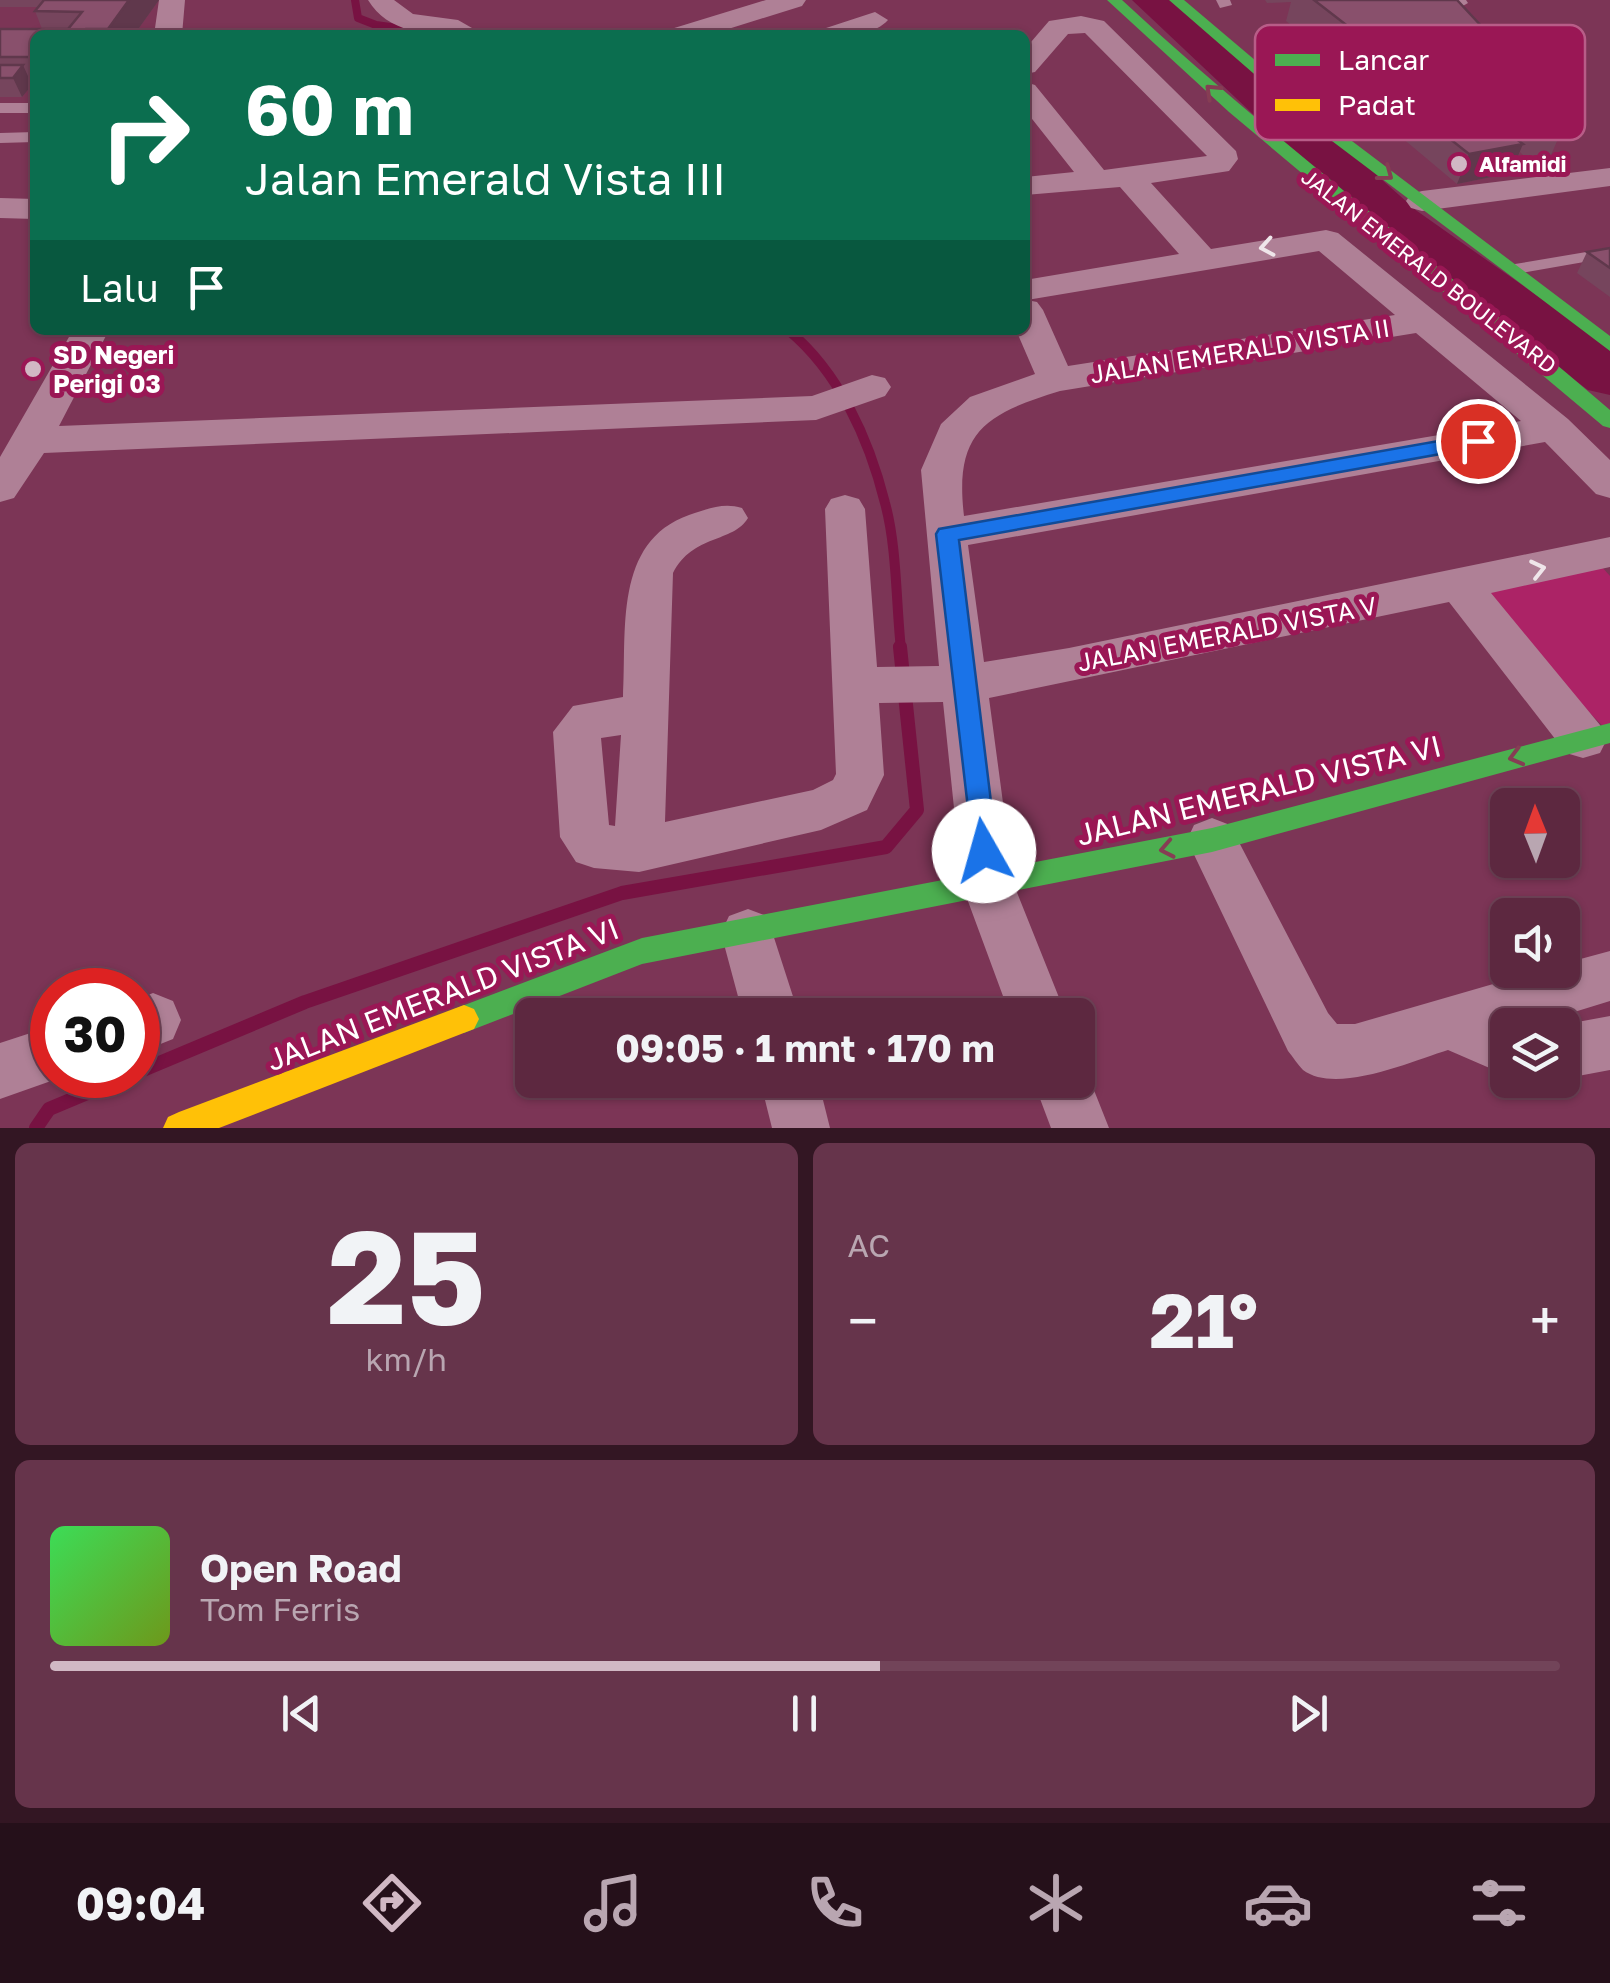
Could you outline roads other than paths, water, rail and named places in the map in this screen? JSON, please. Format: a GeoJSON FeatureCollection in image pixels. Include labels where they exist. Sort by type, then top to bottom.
{"type":"FeatureCollection","features":[{"type":"Feature","properties":{"kind":"main road","name":"JALAN EMERALD BOULEVARD"},"geometry":{"type":"LineString","coordinates":[[1114,0],[1255,130]]}},
{"type":"Feature","properties":{"kind":"main road","name":"JALAN EMERALD BOULEVARD"},"geometry":{"type":"LineString","coordinates":[[1176,0],[1255,68]]}},
{"type":"Feature","properties":{"kind":"main road","name":"JALAN EMERALD BOULEVARD"},"geometry":{"type":"LineString","coordinates":[[1266,140],[1530,347],[1610,421]]}},
{"type":"Feature","properties":{"kind":"main road","name":"JALAN EMERALD BOULEVARD"},"geometry":{"type":"LineString","coordinates":[[1340,140],[1516,268],[1610,345]]}},
{"type":"Feature","properties":{"kind":"main road","name":"JALAN EMERALD VISTA VI"},"geometry":{"type":"LineString","coordinates":[[179,1128],[642,951],[1212,840],[1596,736]]}},
{"type":"Feature","properties":{"kind":"street"},"geometry":{"type":"LineString","coordinates":[[169,30],[172,0]]}},
{"type":"Feature","properties":{"kind":"street"},"geometry":{"type":"LineString","coordinates":[[381,0],[385,10],[397,17],[458,28]]}},
{"type":"Feature","properties":{"kind":"street"},"geometry":{"type":"LineString","coordinates":[[697,30],[793,0]]}},
{"type":"Feature","properties":{"kind":"street"},"geometry":{"type":"LineString","coordinates":[[847,30],[875,20]]}},
{"type":"Feature","properties":{"kind":"street"},"geometry":{"type":"LineString","coordinates":[[1030,60],[1059,28],[1081,24],[1094,27],[1221,151],[1223,158],[1218,164],[1030,186]]}},
{"type":"Feature","properties":{"kind":"street"},"geometry":{"type":"LineString","coordinates":[[1030,98],[1074,156],[1112,178],[1202,259]]}},
{"type":"Feature","properties":{"kind":"street"},"geometry":{"type":"LineString","coordinates":[[1030,175],[1074,156]]}},
{"type":"Feature","properties":{"kind":"street"},"geometry":{"type":"LineString","coordinates":[[1422,200],[1610,178]]}},
{"type":"Feature","properties":{"kind":"street"},"geometry":{"type":"LineString","coordinates":[[0,208],[30,209]]}},
{"type":"Feature","properties":{"kind":"street"},"geometry":{"type":"LineString","coordinates":[[1030,289],[1317,239],[1332,243],[1554,428],[1610,484]]}},
{"type":"Feature","properties":{"kind":"street"},"geometry":{"type":"LineString","coordinates":[[1030,321],[1056,380]]}},
{"type":"Feature","properties":{"kind":"street","name":"JALAN EMERALD VISTA II"},"geometry":{"type":"LineString","coordinates":[[1031,998],[988,885],[949,684],[947,534],[941,470],[955,433],[984,406],[1056,380],[1424,321]]}},
{"type":"Feature","properties":{"kind":"street"},"geometry":{"type":"LineString","coordinates":[[0,488],[32,440],[89,335]]}},
{"type":"Feature","properties":{"kind":"street"},"geometry":{"type":"LineString","coordinates":[[32,440],[816,408],[856,395]]}},
{"type":"Feature","properties":{"kind":"street"},"geometry":{"type":"LineString","coordinates":[[947,534],[1554,428]]}},
{"type":"Feature","properties":{"kind":"street"},"geometry":{"type":"LineString","coordinates":[[643,714],[590,718],[577,732],[585,837],[594,846],[640,850],[821,809],[850,795],[860,775],[868,685],[846,509]]}},
{"type":"Feature","properties":{"kind":"street"},"geometry":{"type":"LineString","coordinates":[[640,850],[652,573],[663,548],[686,531],[727,518]]}},
{"type":"Feature","properties":{"kind":"street","name":"JALAN EMERALD VISTA V"},"geometry":{"type":"LineString","coordinates":[[868,685],[949,684],[1604,561]]}},
{"type":"Feature","properties":{"kind":"street"},"geometry":{"type":"LineString","coordinates":[[1461,586],[1596,736]]}},
{"type":"Feature","properties":{"kind":"street"},"geometry":{"type":"LineString","coordinates":[[1212,840],[1308,1032],[1324,1051],[1355,1051],[1610,976]]}},
{"type":"Feature","properties":{"kind":"street"},"geometry":{"type":"LineString","coordinates":[[748,933],[766,998]]}},
{"type":"Feature","properties":{"kind":"street"},"geometry":{"type":"LineString","coordinates":[[1451,1024],[1490,1041]]}},
{"type":"Feature","properties":{"kind":"street"},"geometry":{"type":"LineString","coordinates":[[1580,1049],[1610,1043]]}},
{"type":"Feature","properties":{"kind":"street"},"geometry":{"type":"LineString","coordinates":[[0,1071],[30,1061]]}},
{"type":"Feature","properties":{"kind":"street"},"geometry":{"type":"LineString","coordinates":[[794,1098],[801,1128]]}},
{"type":"Feature","properties":{"kind":"street"},"geometry":{"type":"LineString","coordinates":[[1069,1098],[1080,1128]]}},
{"type":"Feature","properties":{"kind":"lane"},"geometry":{"type":"LineString","coordinates":[[0,108],[30,108]]}},
{"type":"Feature","properties":{"kind":"lane"},"geometry":{"type":"LineString","coordinates":[[0,138],[29,138]]}},
{"type":"Feature","properties":{"kind":"lane"},"geometry":{"type":"LineString","coordinates":[[1516,268],[1607,254]]}},
{"type":"Feature","properties":{"kind":"waterway"},"geometry":{"type":"LineString","coordinates":[[355,0],[358,18],[412,30]]}},
{"type":"Feature","properties":{"kind":"waterway"},"geometry":{"type":"LineString","coordinates":[[1154,0],[1255,92]]}},
{"type":"Feature","properties":{"kind":"waterway"},"geometry":{"type":"LineString","coordinates":[[1308,140],[1398,222],[1610,376]]}},
{"type":"Feature","properties":{"kind":"waterway"},"geometry":{"type":"LineString","coordinates":[[793,335],[837,386],[870,455],[892,538],[901,649]]}},
{"type":"Feature","properties":{"kind":"waterway"},"geometry":{"type":"LineString","coordinates":[[160,1063],[305,1002],[622,893],[886,847],[917,810],[900,647]]}},
{"type":"Feature","properties":{"kind":"waterway"},"geometry":{"type":"LineString","coordinates":[[36,1128],[49,1109],[75,1098]]}},
{"type":"Feature","properties":{"kind":"place","name":"Alfamidi"},"geometry":{"type":"Point","coordinates":[1459,164]}},
{"type":"Feature","properties":{"kind":"place","name":"SD Negeri Perigi 03"},"geometry":{"type":"Point","coordinates":[33,369]}}]}
